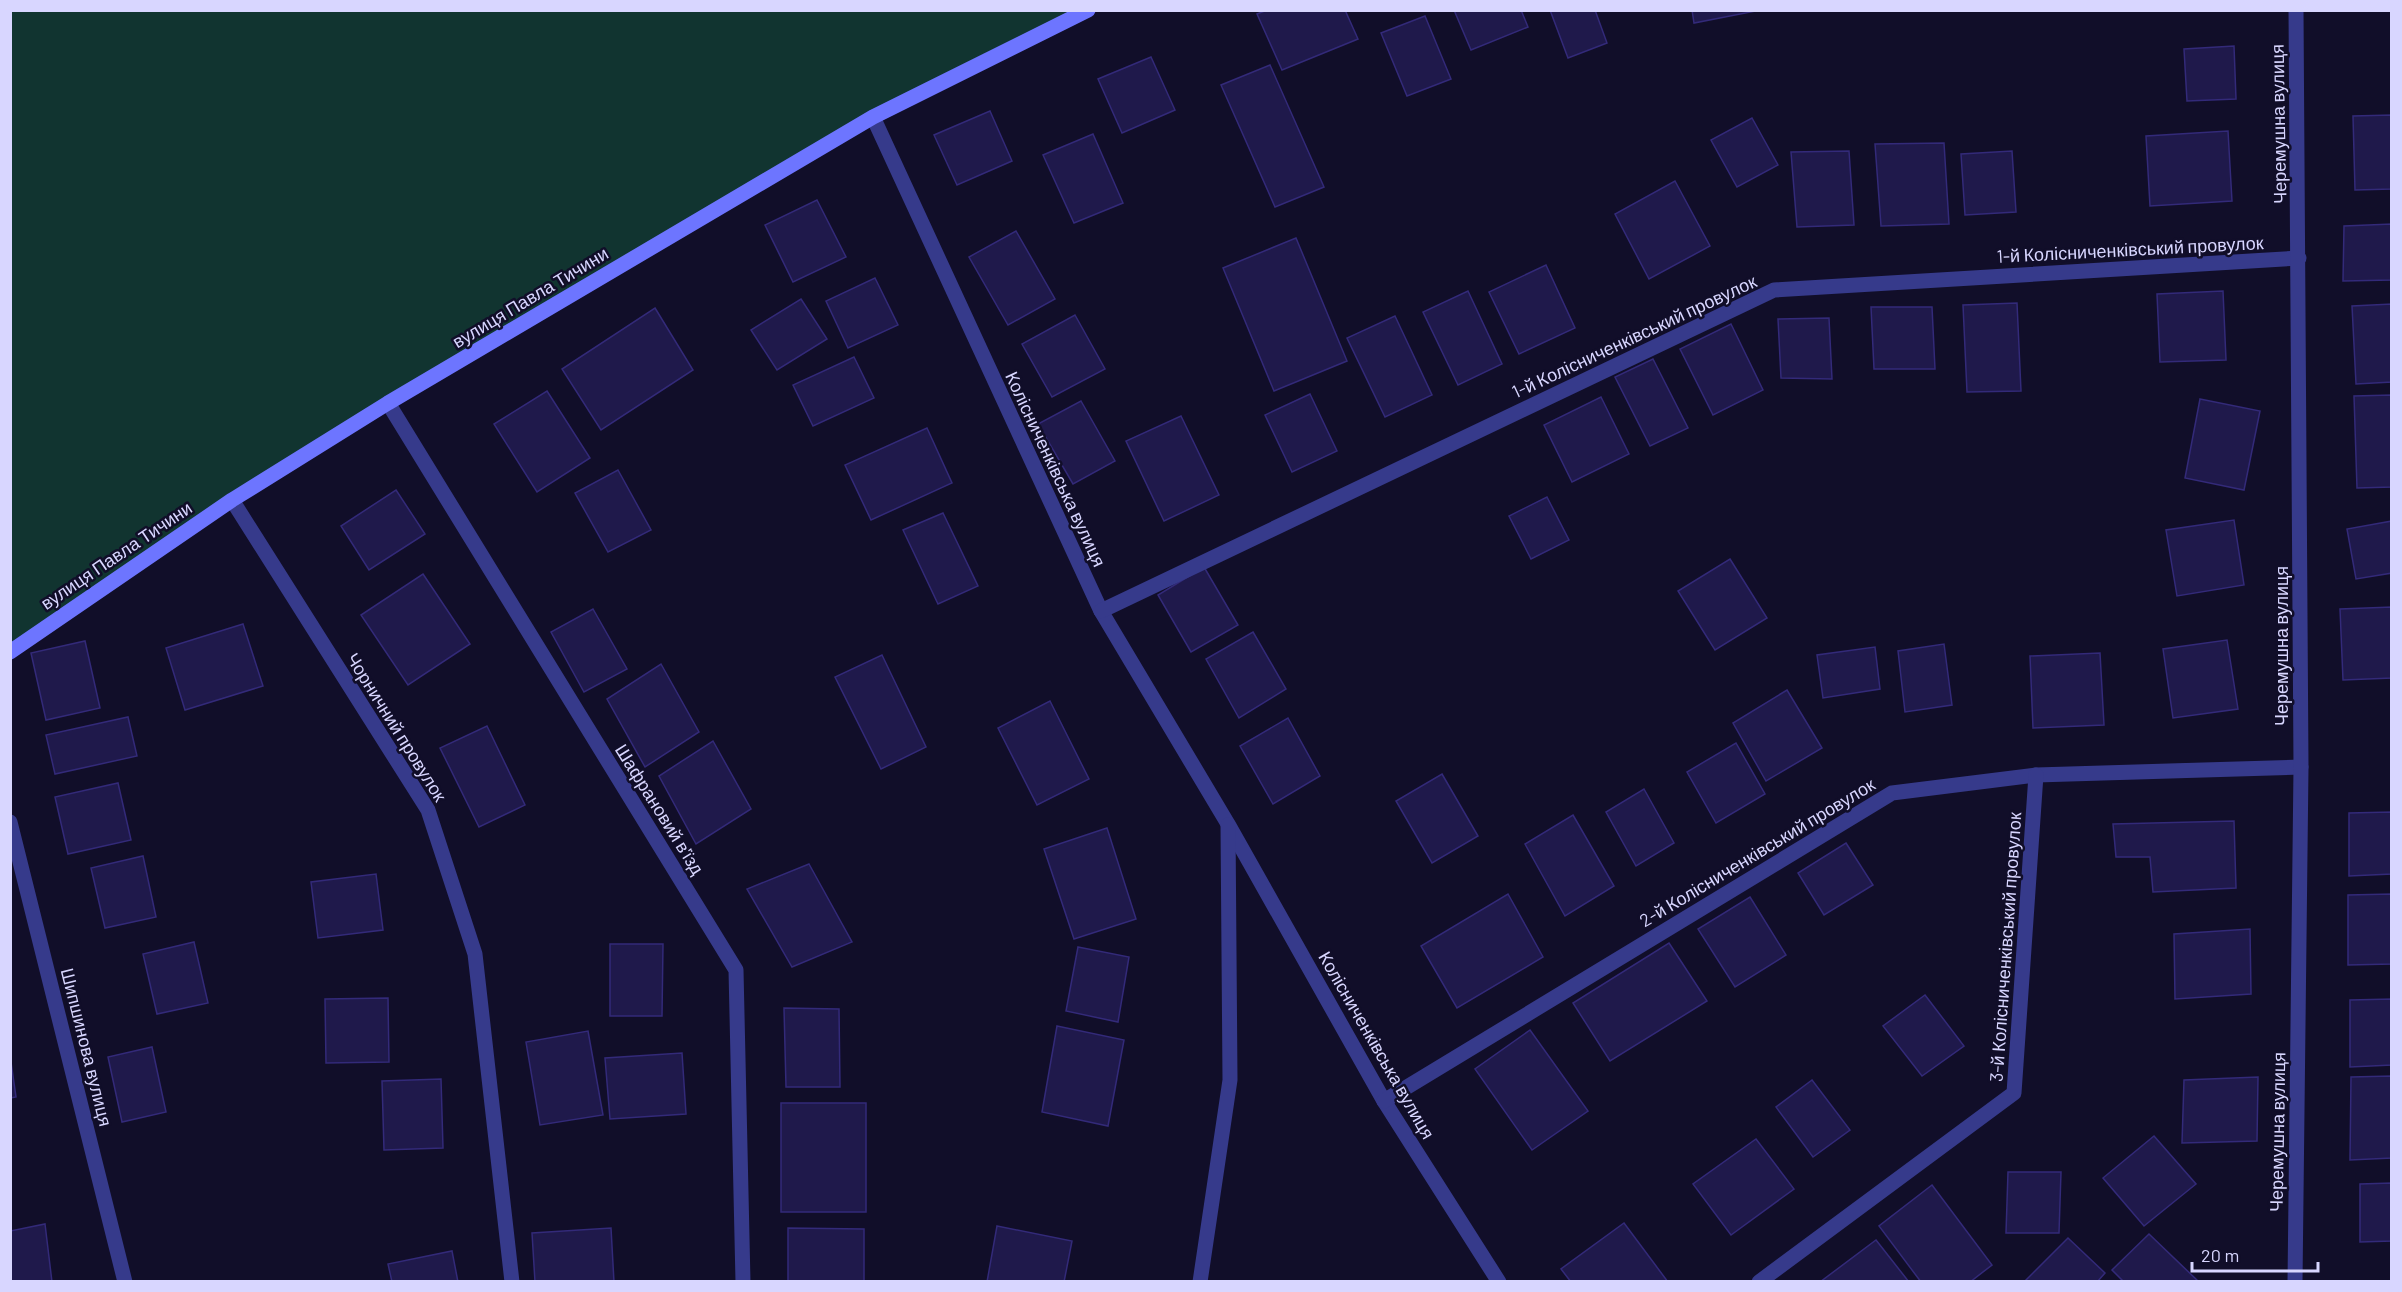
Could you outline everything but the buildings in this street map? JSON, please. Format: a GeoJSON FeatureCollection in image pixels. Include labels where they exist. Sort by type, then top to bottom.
{"type":"FeatureCollection","features":[{"type":"Feature","properties":{"kind":"main road","name":"вулиця Павла Тичини"},"geometry":{"type":"LineString","coordinates":[[10,652],[232,500],[388,403],[873,117],[1088,10]]}},
{"type":"Feature","properties":{"kind":"street","name":"Черемушна вулиця"},"geometry":{"type":"LineString","coordinates":[[2295,1281],[2301,767],[2296,10]]}},
{"type":"Feature","properties":{"kind":"street","name":"Колісниченківська вулиця"},"geometry":{"type":"LineString","coordinates":[[873,117],[1101,611],[1228,824],[1384,1101],[1499,1281]]}},
{"type":"Feature","properties":{"kind":"street","name":"1-й Колісниченківський провулок"},"geometry":{"type":"LineString","coordinates":[[1101,611],[1774,290],[2299,258]]}},
{"type":"Feature","properties":{"kind":"street","name":"Шафрановий в'їзд"},"geometry":{"type":"LineString","coordinates":[[388,403],[736,970],[742,1281]]}},
{"type":"Feature","properties":{"kind":"street","name":"Чорничний провулок"},"geometry":{"type":"LineString","coordinates":[[232,500],[428,810],[475,954],[512,1281]]}},
{"type":"Feature","properties":{"kind":"street","name":"2-й Колісниченківський провулок"},"geometry":{"type":"LineString","coordinates":[[1384,1101],[1892,793],[2036,776],[2301,767]]}},
{"type":"Feature","properties":{"kind":"street","name":"3-й Колісниченківський провулок"},"geometry":{"type":"LineString","coordinates":[[1759,1281],[2014,1093],[2036,776]]}},
{"type":"Feature","properties":{"kind":"street","name":"Шипшинова вулиця"},"geometry":{"type":"LineString","coordinates":[[10,822],[125,1281]]}},
{"type":"Feature","properties":{"kind":"street"},"geometry":{"type":"LineString","coordinates":[[1200,1281],[1230,1080],[1228,824]]}},
{"type":"Feature","properties":{"kind":"green space"},"geometry":{"type":"Polygon","coordinates":[[[11,11],[1088,11],[873,117],[286,466],[11,643],[11,11]]]}}]}
